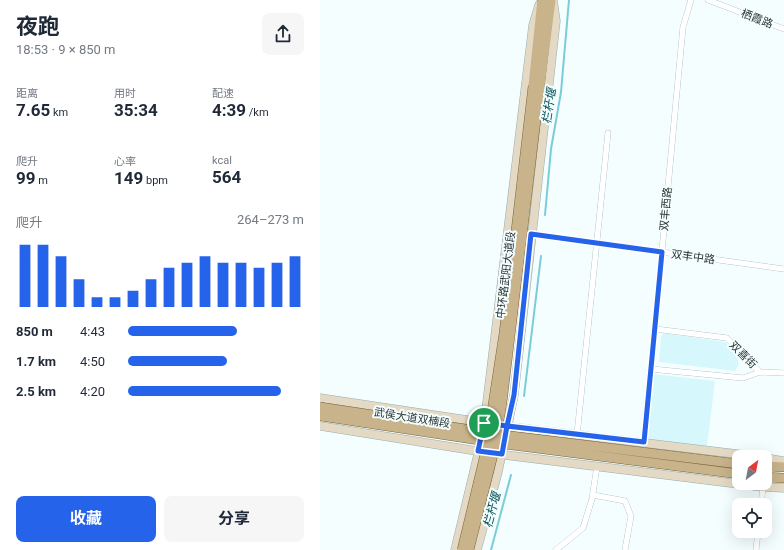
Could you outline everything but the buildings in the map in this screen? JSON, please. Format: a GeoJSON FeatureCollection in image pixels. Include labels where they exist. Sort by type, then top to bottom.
{"type":"FeatureCollection","features":[{"type":"Feature","properties":{"kind":"main road","name":"中环路武阳大道段"},"geometry":{"type":"LineString","coordinates":[[469,550],[494,451],[502,403],[537,86],[541,0]]}},
{"type":"Feature","properties":{"kind":"main road"},"geometry":{"type":"LineString","coordinates":[[455,550],[488,402],[533,25],[541,0]]}},
{"type":"Feature","properties":{"kind":"main road","name":"中环路武阳大道段"},"geometry":{"type":"LineString","coordinates":[[462,550],[486,450],[504,333],[537,86],[552,0]]}},
{"type":"Feature","properties":{"kind":"main road"},"geometry":{"type":"LineString","coordinates":[[477,550],[502,454],[514,395],[556,21],[552,0]]}},
{"type":"Feature","properties":{"kind":"main road"},"geometry":{"type":"LineString","coordinates":[[320,398],[484,423],[732,453]]}},
{"type":"Feature","properties":{"kind":"main road","name":"武侯大道双楠段"},"geometry":{"type":"LineString","coordinates":[[320,407],[511,436],[732,463]]}},
{"type":"Feature","properties":{"kind":"main road","name":"武侯大道双楠段"},"geometry":{"type":"LineString","coordinates":[[320,416],[505,444],[732,473]]}},
{"type":"Feature","properties":{"kind":"main road"},"geometry":{"type":"LineString","coordinates":[[320,426],[478,451],[732,483]]}},
{"type":"Feature","properties":{"kind":"main road"},"geometry":{"type":"LineString","coordinates":[[772,459],[784,461]]}},
{"type":"Feature","properties":{"kind":"main road"},"geometry":{"type":"LineString","coordinates":[[772,466],[784,467]]}},
{"type":"Feature","properties":{"kind":"main road"},"geometry":{"type":"LineString","coordinates":[[772,477],[784,478]]}},
{"type":"Feature","properties":{"kind":"main road"},"geometry":{"type":"LineString","coordinates":[[772,487],[784,488]]}},
{"type":"Feature","properties":{"kind":"street","name":"双丰西路"},"geometry":{"type":"LineString","coordinates":[[644,442],[683,27],[691,0]]}},
{"type":"Feature","properties":{"kind":"street","name":"栖霞路"},"geometry":{"type":"LineString","coordinates":[[708,0],[784,29]]}},
{"type":"Feature","properties":{"kind":"street"},"geometry":{"type":"LineString","coordinates":[[577,435],[608,133]]}},
{"type":"Feature","properties":{"kind":"street","name":"双丰中路"},"geometry":{"type":"LineString","coordinates":[[531,234],[784,269]]}},
{"type":"Feature","properties":{"kind":"street","name":"双喜街"},"geometry":{"type":"LineString","coordinates":[[655,329],[727,338],[760,372],[784,373]]}},
{"type":"Feature","properties":{"kind":"street"},"geometry":{"type":"LineString","coordinates":[[651,369],[743,378],[760,372]]}},
{"type":"Feature","properties":{"kind":"street"},"geometry":{"type":"LineString","coordinates":[[556,550],[584,528],[593,495],[597,466]]}},
{"type":"Feature","properties":{"kind":"street"},"geometry":{"type":"LineString","coordinates":[[593,495],[625,501],[631,516],[625,550]]}},
{"type":"Feature","properties":{"kind":"street"},"geometry":{"type":"LineString","coordinates":[[756,550],[757,538]]}},
{"type":"Feature","properties":{"kind":"shaded area"},"geometry":{"type":"Polygon","coordinates":[[[663,333],[725,342],[736,354],[739,364],[735,371],[659,362],[661,338],[663,333]]]}},
{"type":"Feature","properties":{"kind":"shaded area"},"geometry":{"type":"Polygon","coordinates":[[[653,374],[715,381],[707,446],[645,439],[653,374]]]}},
{"type":"Feature","properties":{"kind":"waterway","name":"栏杆堰"},"geometry":{"type":"LineString","coordinates":[[545,215],[551,149],[561,92],[569,0]]}},
{"type":"Feature","properties":{"kind":"waterway","name":"栏杆堰"},"geometry":{"type":"LineString","coordinates":[[524,396],[541,256]]}},
{"type":"Feature","properties":{"kind":"waterway","name":"栏杆堰"},"geometry":{"type":"LineString","coordinates":[[491,550],[511,475]]}},
{"type":"Feature","properties":{"kind":"route"},"geometry":{"type":"LineString","coordinates":[[484,423],[478,451],[502,454],[507,426],[644,442],[662,252],[531,234],[514,395],[507,426],[484,423]]}}]}
